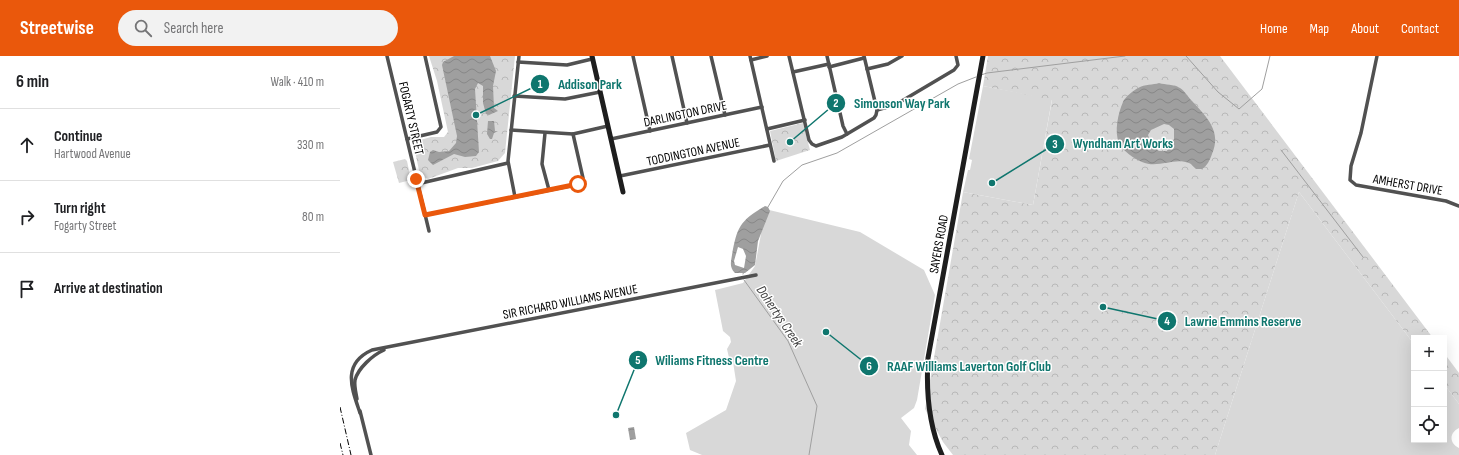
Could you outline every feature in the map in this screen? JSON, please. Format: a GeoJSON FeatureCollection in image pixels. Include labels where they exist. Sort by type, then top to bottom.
{"type":"FeatureCollection","features":[{"type":"Feature","properties":{"kind":"main road","name":"SAYERS ROAD"},"geometry":{"type":"LineString","coordinates":[[942,455],[929,410],[926,386],[928,358],[983,56]]}},
{"type":"Feature","properties":{"kind":"main road"},"geometry":{"type":"LineString","coordinates":[[592,58],[623,192]]}},
{"type":"Feature","properties":{"kind":"street","name":"FOGARTY STREET"},"geometry":{"type":"LineString","coordinates":[[387,56],[429,231]]}},
{"type":"Feature","properties":{"kind":"street"},"geometry":{"type":"LineString","coordinates":[[406,139],[437,132],[441,127],[425,56]]}},
{"type":"Feature","properties":{"kind":"street"},"geometry":{"type":"LineString","coordinates":[[515,197],[508,163],[519,56]]}},
{"type":"Feature","properties":{"kind":"street"},"geometry":{"type":"LineString","coordinates":[[632,56],[650,131]]}},
{"type":"Feature","properties":{"kind":"street"},"geometry":{"type":"LineString","coordinates":[[672,56],[687,123]]}},
{"type":"Feature","properties":{"kind":"street"},"geometry":{"type":"LineString","coordinates":[[711,56],[725,115]]}},
{"type":"Feature","properties":{"kind":"street"},"geometry":{"type":"LineString","coordinates":[[767,56],[751,58],[774,161]]}},
{"type":"Feature","properties":{"kind":"street"},"geometry":{"type":"LineString","coordinates":[[790,56],[793,72],[810,142],[813,145],[847,134],[875,116],[877,110],[864,57],[793,72]]}},
{"type":"Feature","properties":{"kind":"street"},"geometry":{"type":"LineString","coordinates":[[827,56],[843,126],[847,134]]}},
{"type":"Feature","properties":{"kind":"street"},"geometry":{"type":"LineString","coordinates":[[867,69],[888,64],[902,56]]}},
{"type":"Feature","properties":{"kind":"street"},"geometry":{"type":"LineString","coordinates":[[877,110],[895,104],[954,70],[958,65],[956,56]]}},
{"type":"Feature","properties":{"kind":"street","name":"AMHERST DRIVE"},"geometry":{"type":"LineString","coordinates":[[1377,56],[1372,92],[1350,170],[1350,180],[1353,183],[1446,201],[1459,206]]}},
{"type":"Feature","properties":{"kind":"street"},"geometry":{"type":"LineString","coordinates":[[518,62],[567,64],[592,58]]}},
{"type":"Feature","properties":{"kind":"street"},"geometry":{"type":"LineString","coordinates":[[514,96],[565,100],[600,92]]}},
{"type":"Feature","properties":{"kind":"street","name":"DARLINGTON DRIVE"},"geometry":{"type":"LineString","coordinates":[[611,138],[762,107]]}},
{"type":"Feature","properties":{"kind":"street"},"geometry":{"type":"LineString","coordinates":[[767,129],[805,120]]}},
{"type":"Feature","properties":{"kind":"street"},"geometry":{"type":"LineString","coordinates":[[511,130],[573,134],[608,126]]}},
{"type":"Feature","properties":{"kind":"street"},"geometry":{"type":"LineString","coordinates":[[545,133],[542,164],[548,190]]}},
{"type":"Feature","properties":{"kind":"street"},"geometry":{"type":"LineString","coordinates":[[425,215],[578,184],[582,181],[573,134]]}},
{"type":"Feature","properties":{"kind":"street","name":"TODDINGTON AVENUE"},"geometry":{"type":"LineString","coordinates":[[620,176],[770,145]]}},
{"type":"Feature","properties":{"kind":"street"},"geometry":{"type":"LineString","coordinates":[[418,184],[508,163]]}},
{"type":"Feature","properties":{"kind":"street","name":"SIR RICHARD WILLIAMS AVENUE"},"geometry":{"type":"LineString","coordinates":[[371,455],[350,382],[352,373],[359,361],[370,351],[756,275]]}},
{"type":"Feature","properties":{"kind":"street","name":"SIR RICHARD WILLIAMS AVENUE"},"geometry":{"type":"LineString","coordinates":[[360,413],[355,381],[364,366],[376,354],[389,348]]}},
{"type":"Feature","properties":{"kind":"street"},"geometry":{"type":"LineString","coordinates":[[359,361],[364,366]]}},
{"type":"Feature","properties":{"kind":"green space"},"geometry":{"type":"Polygon","coordinates":[[[429,56],[515,56],[505,153],[498,161],[472,168],[458,168],[428,179],[420,175],[413,142],[431,137],[444,137],[448,132],[437,81],[429,56]]]}},
{"type":"Feature","properties":{"kind":"green space"},"geometry":{"type":"Polygon","coordinates":[[[988,56],[1220,56],[1431,335],[1411,335],[1411,340],[1299,192],[1215,455],[953,455],[943,442],[925,409],[963,192],[1033,205],[1052,100],[983,86],[988,56]]]}},
{"type":"Feature","properties":{"kind":"green space"},"geometry":{"type":"Polygon","coordinates":[[[983,86],[1052,99],[1033,205],[963,192],[972,160],[969,159],[983,86]]]}},
{"type":"Feature","properties":{"kind":"green space"},"geometry":{"type":"Polygon","coordinates":[[[803,123],[810,150],[776,161],[770,131],[803,123]]]}},
{"type":"Feature","properties":{"kind":"green space"},"geometry":{"type":"Polygon","coordinates":[[[405,159],[407,161],[411,180],[399,183],[393,162],[405,159]]]}},
{"type":"Feature","properties":{"kind":"green space"},"geometry":{"type":"Polygon","coordinates":[[[1299,192],[1411,340],[1411,443],[1447,443],[1447,388],[1459,404],[1459,428],[1453,433],[1452,441],[1459,448],[1459,455],[1215,455],[1299,192]]]}},
{"type":"Feature","properties":{"kind":"green space"},"geometry":{"type":"Polygon","coordinates":[[[761,208],[860,232],[924,270],[935,295],[917,400],[914,408],[901,418],[911,431],[909,445],[917,455],[702,455],[690,450],[686,433],[726,410],[736,381],[733,362],[730,362],[727,349],[731,342],[730,337],[723,331],[715,290],[743,283],[755,266],[761,234],[761,208]]]}},
{"type":"Feature","properties":{"kind":"green space"},"geometry":{"type":"Polygon","coordinates":[[[1447,357],[1459,373],[1459,404],[1447,388],[1447,357]]]}},
{"type":"Feature","properties":{"kind":"water"},"geometry":{"type":"Polygon","coordinates":[[[454,56],[490,56],[496,71],[493,86],[494,108],[498,111],[489,115],[486,114],[483,103],[483,86],[478,83],[475,89],[479,152],[476,156],[465,157],[454,154],[433,165],[428,160],[430,152],[433,150],[439,152],[449,151],[456,143],[457,136],[442,65],[443,62],[454,56]]]}},
{"type":"Feature","properties":{"kind":"water"},"geometry":{"type":"Polygon","coordinates":[[[1159,83],[1172,85],[1182,89],[1208,119],[1211,125],[1214,132],[1215,146],[1209,161],[1202,169],[1196,169],[1190,163],[1178,161],[1148,164],[1135,159],[1119,143],[1117,122],[1124,100],[1129,94],[1138,88],[1159,83]],[[1164,124],[1151,130],[1148,135],[1152,146],[1159,151],[1167,151],[1174,139],[1174,129],[1169,125],[1164,124]]]}},
{"type":"Feature","properties":{"kind":"water"},"geometry":{"type":"Polygon","coordinates":[[[488,121],[494,121],[495,131],[498,131],[494,133],[492,139],[490,139],[487,134],[488,121]]]}},
{"type":"Feature","properties":{"kind":"water"},"geometry":{"type":"Polygon","coordinates":[[[765,206],[768,207],[770,211],[758,241],[755,265],[745,273],[735,273],[731,264],[738,231],[750,216],[765,206]],[[738,247],[734,261],[735,265],[744,268],[746,256],[743,249],[738,247]]]}},
{"type":"Feature","properties":{"kind":"water"},"geometry":{"type":"Polygon","coordinates":[[[634,427],[636,439],[630,440],[628,428],[634,427]]]}},
{"type":"Feature","properties":{"kind":"waterway","name":"Dohertys Creek"},"geometry":{"type":"LineString","coordinates":[[981,75],[1125,56]]}},
{"type":"Feature","properties":{"kind":"waterway","name":"Dohertys Creek"},"geometry":{"type":"LineString","coordinates":[[1186,56],[1218,92],[1239,109],[1262,89],[1270,56]]}},
{"type":"Feature","properties":{"kind":"waterway","name":"Dohertys Creek"},"geometry":{"type":"LineString","coordinates":[[768,207],[783,181],[802,165],[837,153],[958,84],[976,77]]}},
{"type":"Feature","properties":{"kind":"waterway"},"geometry":{"type":"LineString","coordinates":[[1281,150],[1363,257]]}},
{"type":"Feature","properties":{"kind":"waterway","name":"Dohertys Creek"},"geometry":{"type":"LineString","coordinates":[[744,280],[788,341],[817,406],[809,455]]}},
{"type":"Feature","properties":{"kind":"railway"},"geometry":{"type":"LineString","coordinates":[[340,407],[351,455]]}},
{"type":"Feature","properties":{"kind":"railway"},"geometry":{"type":"LineString","coordinates":[[340,443],[343,455]]}},
{"type":"Feature","properties":{"kind":"place","name":"Addison Park"},"geometry":{"type":"Point","coordinates":[476,115]}},
{"type":"Feature","properties":{"kind":"place","name":"Simonson Way Park"},"geometry":{"type":"Point","coordinates":[790,142]}},
{"type":"Feature","properties":{"kind":"place","name":"Wyndham Art Works"},"geometry":{"type":"Point","coordinates":[992,183]}},
{"type":"Feature","properties":{"kind":"place","name":"Lawrie Emmins Reserve"},"geometry":{"type":"Point","coordinates":[1103,307]}},
{"type":"Feature","properties":{"kind":"place","name":"RAAF Williams Laverton Golf Club"},"geometry":{"type":"Point","coordinates":[826,332]}},
{"type":"Feature","properties":{"kind":"place","name":"Wiliams Fitness Centre"},"geometry":{"type":"Point","coordinates":[616,415]}},
{"type":"Feature","properties":{"kind":"route"},"geometry":{"type":"LineString","coordinates":[[416,179],[425,215],[578,184]]}}]}
